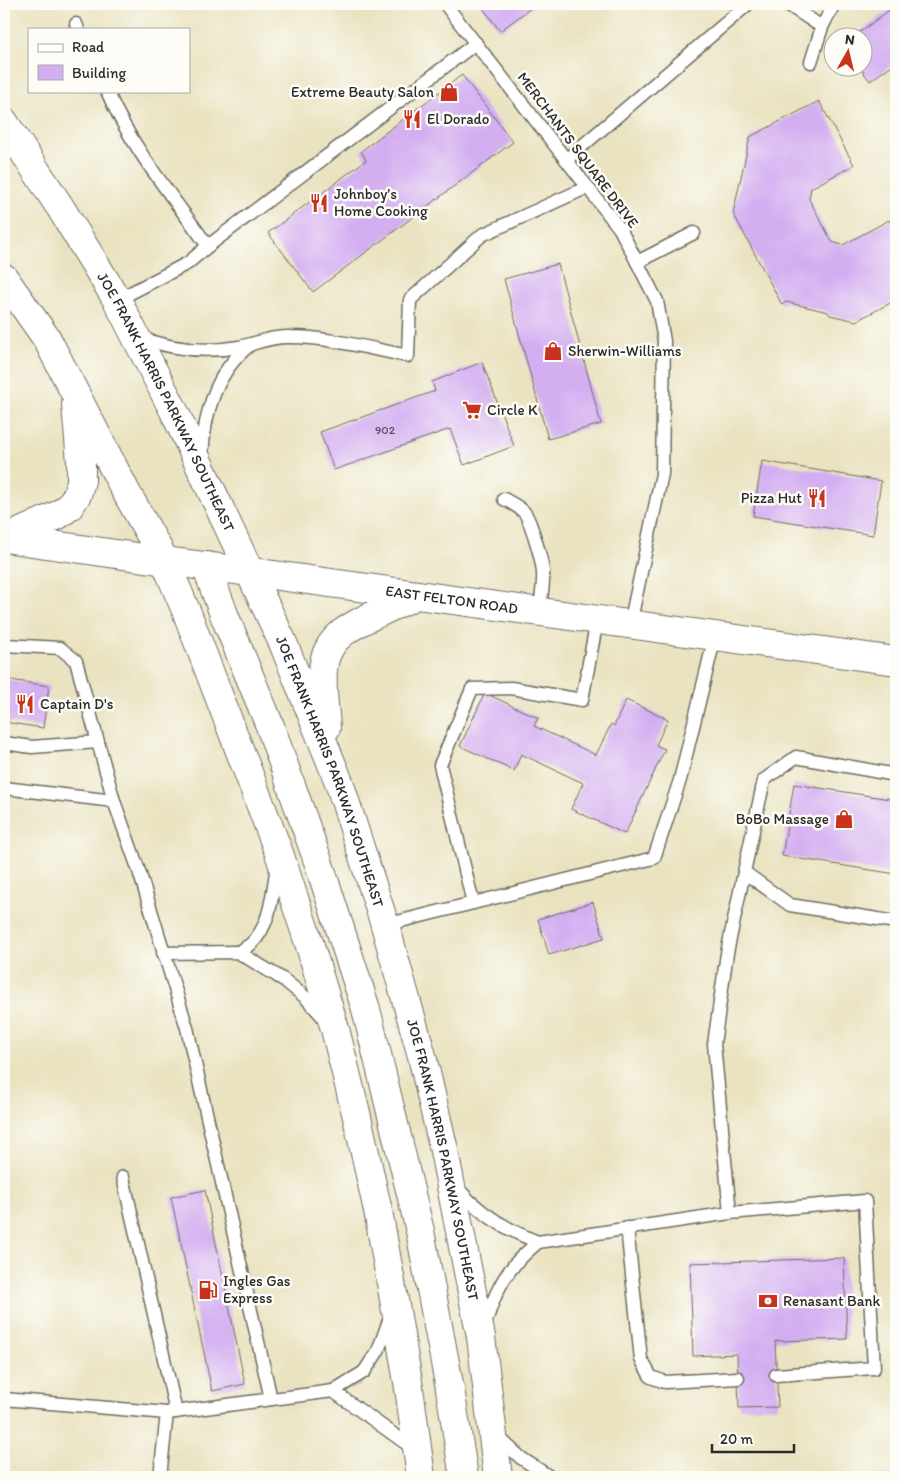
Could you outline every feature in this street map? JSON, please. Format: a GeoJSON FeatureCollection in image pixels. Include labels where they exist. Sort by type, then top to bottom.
{"type":"FeatureCollection","features":[{"type":"Feature","properties":{"kind":"main road","name":"JOE FRANK HARRIS PARKWAY SOUTHEAST"},"geometry":{"type":"LineString","coordinates":[[4,122],[60,207],[117,300],[175,412],[283,643],[339,782],[385,925],[422,1056],[451,1182],[481,1337],[498,1477]]}},
{"type":"Feature","properties":{"kind":"main road"},"geometry":{"type":"LineString","coordinates":[[4,278],[47,339],[164,561],[187,614],[279,853],[335,1029],[357,1116],[378,1211],[395,1305],[420,1465]]}},
{"type":"Feature","properties":{"kind":"main road"},"geometry":{"type":"LineString","coordinates":[[5,537],[58,515],[69,506],[77,495],[82,481],[74,391]]}},
{"type":"Feature","properties":{"kind":"main road","name":"EAST FELTON ROAD"},"geometry":{"type":"LineString","coordinates":[[5,537],[164,561],[896,661]]}},
{"type":"Feature","properties":{"kind":"main road"},"geometry":{"type":"LineString","coordinates":[[206,566],[225,618],[270,726],[319,864],[366,1009],[420,1231],[450,1389],[464,1477]]}},
{"type":"Feature","properties":{"kind":"main road"},"geometry":{"type":"LineString","coordinates":[[328,754],[323,678],[324,662],[329,648],[339,635],[350,626],[416,595]]}},
{"type":"Feature","properties":{"kind":"lane","name":"MERCHANTS SQUARE DRIVE"},"geometry":{"type":"LineString","coordinates":[[446,4],[620,229],[657,301],[664,341],[662,474],[630,624]]}},
{"type":"Feature","properties":{"kind":"lane"},"geometry":{"type":"LineString","coordinates":[[566,159],[748,4]]}},
{"type":"Feature","properties":{"kind":"lane"},"geometry":{"type":"LineString","coordinates":[[787,4],[822,27]]}},
{"type":"Feature","properties":{"kind":"lane"},"geometry":{"type":"LineString","coordinates":[[811,62],[822,27],[834,4]]}},
{"type":"Feature","properties":{"kind":"lane"},"geometry":{"type":"LineString","coordinates":[[117,300],[188,263],[476,43]]}},
{"type":"Feature","properties":{"kind":"lane"},"geometry":{"type":"LineString","coordinates":[[107,92],[136,148],[208,246]]}},
{"type":"Feature","properties":{"kind":"lane"},"geometry":{"type":"LineString","coordinates":[[136,336],[152,342],[205,350],[252,344],[274,337],[292,337],[322,340],[408,356],[410,300],[482,235],[588,187]]}},
{"type":"Feature","properties":{"kind":"lane"},"geometry":{"type":"LineString","coordinates":[[637,262],[694,232]]}},
{"type":"Feature","properties":{"kind":"lane"},"geometry":{"type":"LineString","coordinates":[[201,467],[205,426],[212,397],[226,370],[241,352],[252,344]]}},
{"type":"Feature","properties":{"kind":"lane"},"geometry":{"type":"LineString","coordinates":[[504,499],[517,506],[526,514],[542,561],[543,573],[539,612]]}},
{"type":"Feature","properties":{"kind":"lane"},"geometry":{"type":"LineString","coordinates":[[473,903],[440,764],[472,689],[511,688],[582,700],[597,620]]}},
{"type":"Feature","properties":{"kind":"lane"},"geometry":{"type":"LineString","coordinates":[[385,925],[654,858],[680,780],[715,636]]}},
{"type":"Feature","properties":{"kind":"lane"},"geometry":{"type":"LineString","coordinates":[[4,645],[60,648],[76,661],[114,801],[139,871],[187,1028],[272,1399]]}},
{"type":"Feature","properties":{"kind":"lane"},"geometry":{"type":"LineString","coordinates":[[4,743],[32,747],[98,742]]}},
{"type":"Feature","properties":{"kind":"lane"},"geometry":{"type":"LineString","coordinates":[[730,1213],[714,1044],[727,954],[764,780],[796,757],[896,775]]}},
{"type":"Feature","properties":{"kind":"lane"},"geometry":{"type":"LineString","coordinates":[[4,788],[114,801]]}},
{"type":"Feature","properties":{"kind":"lane"},"geometry":{"type":"LineString","coordinates":[[164,953],[238,952],[251,944],[262,930],[270,905],[279,853]]}},
{"type":"Feature","properties":{"kind":"lane"},"geometry":{"type":"LineString","coordinates":[[744,872],[790,905],[896,922]]}},
{"type":"Feature","properties":{"kind":"lane"},"geometry":{"type":"LineString","coordinates":[[238,952],[284,980],[304,997],[335,1029]]}},
{"type":"Feature","properties":{"kind":"lane"},"geometry":{"type":"LineString","coordinates":[[123,1177],[171,1412],[160,1477]]}},
{"type":"Feature","properties":{"kind":"lane"},"geometry":{"type":"LineString","coordinates":[[451,1182],[470,1204],[491,1219],[514,1233],[538,1242],[730,1213],[865,1201],[874,1368],[776,1375]]}},
{"type":"Feature","properties":{"kind":"lane"},"geometry":{"type":"LineString","coordinates":[[627,1228],[641,1359],[651,1377],[665,1382],[738,1378]]}},
{"type":"Feature","properties":{"kind":"lane"},"geometry":{"type":"LineString","coordinates":[[481,1337],[492,1303],[501,1284],[514,1265],[538,1242]]}},
{"type":"Feature","properties":{"kind":"lane"},"geometry":{"type":"LineString","coordinates":[[4,1398],[171,1412],[333,1390],[364,1372],[378,1351],[395,1305]]}},
{"type":"Feature","properties":{"kind":"lane"},"geometry":{"type":"LineString","coordinates":[[333,1390],[420,1465]]}},
{"type":"Feature","properties":{"kind":"lane"},"geometry":{"type":"LineString","coordinates":[[493,1432],[521,1458],[550,1477]]}},
{"type":"Feature","properties":{"kind":"building"},"geometry":{"type":"Polygon","coordinates":[[[480,4],[536,4],[500,31],[480,4]]]}},
{"type":"Feature","properties":{"kind":"building"},"geometry":{"type":"Polygon","coordinates":[[[896,5],[896,62],[870,81],[868,78],[872,78],[872,28],[865,28],[896,5]]]}},
{"type":"Feature","properties":{"kind":"building"},"geometry":{"type":"Polygon","coordinates":[[[462,75],[513,142],[313,292],[268,233],[366,160],[361,151],[462,75]]]}},
{"type":"Feature","properties":{"kind":"building"},"geometry":{"type":"Polygon","coordinates":[[[819,101],[854,165],[811,188],[809,199],[832,242],[843,245],[889,220],[896,233],[896,300],[856,321],[786,302],[782,305],[733,213],[750,137],[819,101]]]}},
{"type":"Feature","properties":{"kind":"building","name":"Sherwin-Williams"},"geometry":{"type":"Polygon","coordinates":[[[558,264],[601,424],[548,439],[504,279],[558,264]]]}},
{"type":"Feature","properties":{"kind":"building"},"geometry":{"type":"Polygon","coordinates":[[[482,362],[514,446],[464,465],[450,429],[334,470],[320,432],[435,391],[432,382],[482,362]]]}},
{"type":"Feature","properties":{"kind":"building","name":"Pizza Hut"},"geometry":{"type":"Polygon","coordinates":[[[762,461],[881,481],[873,535],[753,516],[762,461]]]}},
{"type":"Feature","properties":{"kind":"building","name":"Captain D's"},"geometry":{"type":"Polygon","coordinates":[[[4,679],[49,686],[43,728],[4,722],[4,679]]]}},
{"type":"Feature","properties":{"kind":"building"},"geometry":{"type":"Polygon","coordinates":[[[485,693],[538,718],[534,726],[596,755],[611,724],[614,726],[626,700],[668,719],[656,745],[665,749],[625,834],[571,809],[583,783],[521,754],[514,771],[460,746],[485,693]]]}},
{"type":"Feature","properties":{"kind":"building"},"geometry":{"type":"Polygon","coordinates":[[[794,784],[896,800],[896,874],[782,856],[794,784]]]}},
{"type":"Feature","properties":{"kind":"building"},"geometry":{"type":"Polygon","coordinates":[[[593,902],[604,938],[549,955],[538,919],[593,902]]]}},
{"type":"Feature","properties":{"kind":"building","name":"Ingles Gas Express"},"geometry":{"type":"Polygon","coordinates":[[[205,1190],[245,1384],[212,1391],[171,1197],[205,1190]]]}},
{"type":"Feature","properties":{"kind":"building","name":"Renasant Bank"},"geometry":{"type":"Polygon","coordinates":[[[844,1258],[847,1339],[775,1341],[778,1407],[739,1408],[737,1354],[693,1356],[690,1263],[844,1258]]]}},
{"type":"Feature","properties":{"kind":"building"},"geometry":{"type":"Polygon","coordinates":[[[862,1475],[892,1475],[892,1477],[862,1477],[862,1475]]]}},
{"type":"Feature","properties":{"kind":"place","name":"Extreme Beauty Salon"},"geometry":{"type":"Point","coordinates":[449,92]}},
{"type":"Feature","properties":{"kind":"place","name":"El Dorado"},"geometry":{"type":"Point","coordinates":[412,119]}},
{"type":"Feature","properties":{"kind":"place","name":"Johnboy’s Home Cooking"},"geometry":{"type":"Point","coordinates":[319,203]}},
{"type":"Feature","properties":{"kind":"place","name":"Sherwin-Williams"},"geometry":{"type":"Point","coordinates":[553,351]}},
{"type":"Feature","properties":{"kind":"place","name":"Circle K"},"geometry":{"type":"Point","coordinates":[472,410]}},
{"type":"Feature","properties":{"kind":"place","name":"Pizza Hut"},"geometry":{"type":"Point","coordinates":[817,498]}},
{"type":"Feature","properties":{"kind":"place","name":"Captain D's"},"geometry":{"type":"Point","coordinates":[25,704]}},
{"type":"Feature","properties":{"kind":"place","name":"BoBo Massage"},"geometry":{"type":"Point","coordinates":[844,819]}},
{"type":"Feature","properties":{"kind":"place","name":"Ingles Gas Express"},"geometry":{"type":"Point","coordinates":[208,1290]}},
{"type":"Feature","properties":{"kind":"place","name":"Renasant Bank"},"geometry":{"type":"Point","coordinates":[768,1301]}}]}
